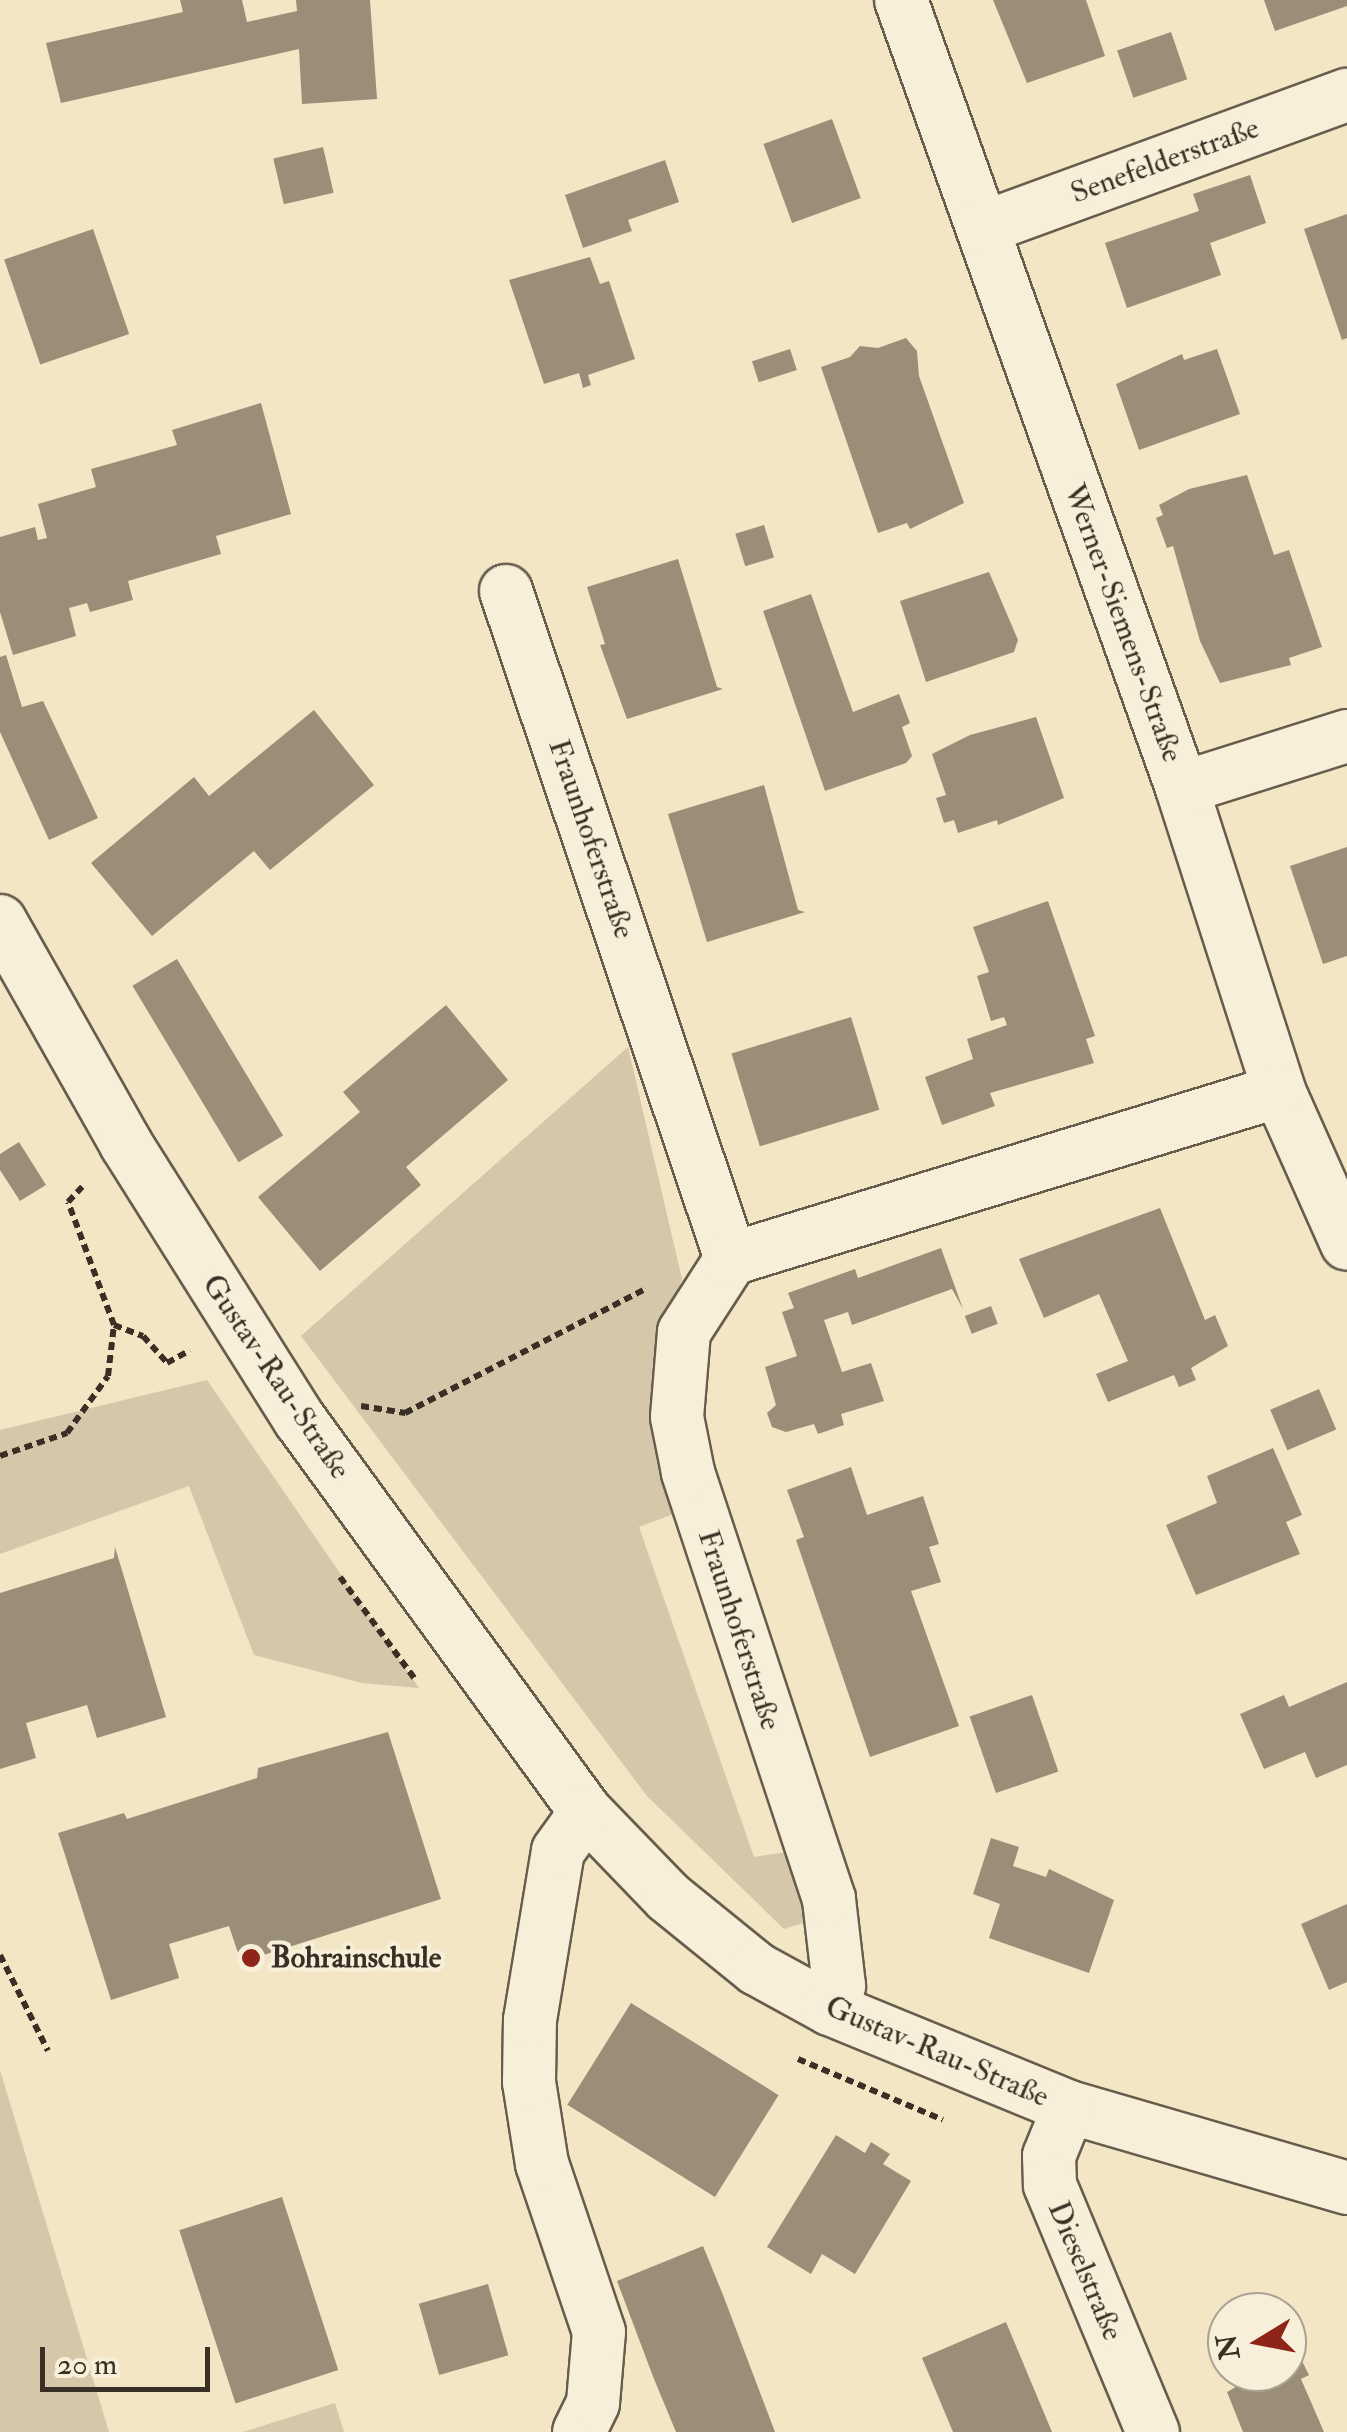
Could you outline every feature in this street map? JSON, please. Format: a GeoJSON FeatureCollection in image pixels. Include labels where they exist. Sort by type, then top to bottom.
{"type":"FeatureCollection","features":[{"type":"Feature","properties":{"kind":"street","name":"Werner-Siemens-Straße"},"geometry":{"type":"LineString","coordinates":[[902,0],[1182,788],[1279,1091],[1347,1244]]}},
{"type":"Feature","properties":{"kind":"street","name":"Senefelderstraße"},"geometry":{"type":"LineString","coordinates":[[983,228],[1347,95]]}},
{"type":"Feature","properties":{"kind":"street","name":"Fraunhoferstraße"},"geometry":{"type":"LineString","coordinates":[[506,590],[731,1258],[684,1332],[677,1417],[740,1640],[830,1899],[839,1986],[830,2009]]}},
{"type":"Feature","properties":{"kind":"street"},"geometry":{"type":"LineString","coordinates":[[1182,788],[1347,736]]}},
{"type":"Feature","properties":{"kind":"street","name":"Gustav-Rau-Straße"},"geometry":{"type":"LineString","coordinates":[[0,921],[126,1144],[300,1420],[586,1812],[722,1944],[830,2009],[1069,2107],[1347,2188]]}},
{"type":"Feature","properties":{"kind":"street"},"geometry":{"type":"LineString","coordinates":[[731,1258],[1279,1091]]}},
{"type":"Feature","properties":{"kind":"street"},"geometry":{"type":"LineString","coordinates":[[579,2432],[593,2403],[598,2332],[542,2164],[530,2082],[530,2020],[558,1851],[586,1812]]}},
{"type":"Feature","properties":{"kind":"street","name":"Dieselstraße"},"geometry":{"type":"LineString","coordinates":[[1069,2107],[1048,2156],[1050,2185],[1152,2432]]}},
{"type":"Feature","properties":{"kind":"path"},"geometry":{"type":"LineString","coordinates":[[0,1456],[67,1433],[108,1376],[114,1326],[68,1202],[85,1184]]}},
{"type":"Feature","properties":{"kind":"path"},"geometry":{"type":"LineString","coordinates":[[352,1405],[404,1413],[647,1288]]}},
{"type":"Feature","properties":{"kind":"path"},"geometry":{"type":"LineString","coordinates":[[114,1326],[143,1336],[167,1363],[190,1350]]}},
{"type":"Feature","properties":{"kind":"path"},"geometry":{"type":"LineString","coordinates":[[0,1955],[48,2050]]}},
{"type":"Feature","properties":{"kind":"shaded area"},"geometry":{"type":"Polygon","coordinates":[[[628,1047],[682,1279],[654,1355],[660,1434],[684,1510],[639,1527],[754,1857],[800,1850],[806,1922],[784,1929],[647,1796],[301,1336],[628,1047]]]}},
{"type":"Feature","properties":{"kind":"shaded area"},"geometry":{"type":"Polygon","coordinates":[[[207,1380],[419,1688],[362,1683],[254,1655],[189,1486],[0,1554],[0,1430],[207,1380]]]}},
{"type":"Feature","properties":{"kind":"shaded area"},"geometry":{"type":"Polygon","coordinates":[[[0,2070],[109,2432],[0,2432],[0,2070]]]}},
{"type":"Feature","properties":{"kind":"shaded area"},"geometry":{"type":"Polygon","coordinates":[[[335,2403],[344,2432],[243,2432],[335,2403]]]}},
{"type":"Feature","properties":{"kind":"building"},"geometry":{"type":"Polygon","coordinates":[[[180,0],[242,0],[247,22],[297,11],[296,0],[370,0],[377,99],[302,104],[299,49],[61,103],[46,43],[183,12],[180,0]]]}},
{"type":"Feature","properties":{"kind":"building"},"geometry":{"type":"Polygon","coordinates":[[[993,0],[1086,0],[1105,56],[1027,83],[993,0]]]}},
{"type":"Feature","properties":{"kind":"building"},"geometry":{"type":"Polygon","coordinates":[[[1264,0],[1347,0],[1347,6],[1275,31],[1264,0]]]}},
{"type":"Feature","properties":{"kind":"building"},"geometry":{"type":"Polygon","coordinates":[[[1171,32],[1187,79],[1133,98],[1117,51],[1171,32]]]}},
{"type":"Feature","properties":{"kind":"building"},"geometry":{"type":"Polygon","coordinates":[[[832,119],[861,198],[792,223],[763,144],[832,119]]]}},
{"type":"Feature","properties":{"kind":"building"},"geometry":{"type":"Polygon","coordinates":[[[323,147],[334,193],[284,204],[273,158],[323,147]]]}},
{"type":"Feature","properties":{"kind":"building"},"geometry":{"type":"Polygon","coordinates":[[[665,160],[679,202],[628,220],[632,231],[583,248],[565,195],[665,160]]]}},
{"type":"Feature","properties":{"kind":"building"},"geometry":{"type":"Polygon","coordinates":[[[1250,175],[1266,223],[1210,243],[1221,275],[1127,308],[1105,243],[1199,211],[1193,194],[1250,175]]]}},
{"type":"Feature","properties":{"kind":"building"},"geometry":{"type":"Polygon","coordinates":[[[1347,214],[1347,338],[1342,340],[1304,229],[1347,214]]]}},
{"type":"Feature","properties":{"kind":"building"},"geometry":{"type":"Polygon","coordinates":[[[93,229],[129,334],[40,365],[4,260],[93,229]]]}},
{"type":"Feature","properties":{"kind":"building"},"geometry":{"type":"Polygon","coordinates":[[[590,257],[600,284],[609,281],[635,359],[588,375],[591,385],[583,388],[579,373],[544,384],[509,280],[590,257]]]}},
{"type":"Feature","properties":{"kind":"building"},"geometry":{"type":"Polygon","coordinates":[[[906,338],[917,351],[919,376],[964,503],[910,529],[907,523],[878,533],[821,367],[850,357],[860,346],[878,348],[906,338]]]}},
{"type":"Feature","properties":{"kind":"building"},"geometry":{"type":"Polygon","coordinates":[[[790,349],[797,370],[759,382],[752,361],[790,349]]]}},
{"type":"Feature","properties":{"kind":"building"},"geometry":{"type":"Polygon","coordinates":[[[1217,349],[1240,414],[1139,450],[1116,384],[1182,354],[1184,360],[1217,349]]]}},
{"type":"Feature","properties":{"kind":"building"},"geometry":{"type":"Polygon","coordinates":[[[261,403],[291,514],[216,536],[221,554],[128,581],[133,600],[90,612],[87,603],[69,608],[76,636],[13,655],[0,612],[0,537],[35,527],[38,540],[47,538],[38,504],[96,487],[91,469],[177,445],[172,430],[261,403]]]}},
{"type":"Feature","properties":{"kind":"building"},"geometry":{"type":"Polygon","coordinates":[[[1247,475],[1274,555],[1289,550],[1322,647],[1289,658],[1291,665],[1220,683],[1200,641],[1173,546],[1167,548],[1156,518],[1163,515],[1159,505],[1189,489],[1247,475]]]}},
{"type":"Feature","properties":{"kind":"building"},"geometry":{"type":"Polygon","coordinates":[[[764,525],[774,558],[745,566],[735,534],[764,525]]]}},
{"type":"Feature","properties":{"kind":"building"},"geometry":{"type":"Polygon","coordinates":[[[678,559],[717,687],[723,689],[627,719],[600,645],[605,644],[587,587],[678,559]]]}},
{"type":"Feature","properties":{"kind":"building"},"geometry":{"type":"Polygon","coordinates":[[[989,572],[1018,640],[1014,652],[926,682],[900,601],[989,572]]]}},
{"type":"Feature","properties":{"kind":"building"},"geometry":{"type":"Polygon","coordinates":[[[811,594],[853,712],[899,694],[910,723],[902,727],[912,756],[906,763],[825,791],[763,611],[811,594]]]}},
{"type":"Feature","properties":{"kind":"building"},"geometry":{"type":"Polygon","coordinates":[[[6,655],[22,707],[43,701],[98,818],[49,840],[0,732],[0,657],[6,655]]]}},
{"type":"Feature","properties":{"kind":"building"},"geometry":{"type":"Polygon","coordinates":[[[314,710],[374,785],[270,870],[254,851],[152,936],[91,863],[194,777],[209,796],[314,710]]]}},
{"type":"Feature","properties":{"kind":"building"},"geometry":{"type":"Polygon","coordinates":[[[1036,717],[1064,798],[998,825],[997,820],[958,833],[954,820],[944,823],[936,798],[946,795],[932,754],[970,735],[1036,717]]]}},
{"type":"Feature","properties":{"kind":"building"},"geometry":{"type":"Polygon","coordinates":[[[764,785],[798,910],[805,912],[707,942],[668,814],[764,785]]]}},
{"type":"Feature","properties":{"kind":"building"},"geometry":{"type":"Polygon","coordinates":[[[1347,847],[1347,956],[1323,964],[1290,866],[1347,847]]]}},
{"type":"Feature","properties":{"kind":"building"},"geometry":{"type":"Polygon","coordinates":[[[1048,901],[1095,1036],[1086,1039],[1094,1063],[990,1093],[995,1106],[942,1125],[925,1077],[973,1059],[967,1039],[1007,1025],[1004,1017],[991,1021],[977,976],[989,972],[973,927],[1048,901]]]}},
{"type":"Feature","properties":{"kind":"building"},"geometry":{"type":"Polygon","coordinates":[[[177,959],[283,1136],[239,1162],[132,986],[177,959]]]}},
{"type":"Feature","properties":{"kind":"building"},"geometry":{"type":"Polygon","coordinates":[[[446,1005],[508,1080],[406,1167],[421,1185],[320,1271],[258,1197],[360,1112],[343,1092],[446,1005]]]}},
{"type":"Feature","properties":{"kind":"building"},"geometry":{"type":"Polygon","coordinates":[[[851,1017],[879,1110],[760,1146],[731,1054],[851,1017]]]}},
{"type":"Feature","properties":{"kind":"building"},"geometry":{"type":"Polygon","coordinates":[[[19,1142],[46,1185],[20,1201],[0,1170],[0,1154],[19,1142]]]}},
{"type":"Feature","properties":{"kind":"building"},"geometry":{"type":"Polygon","coordinates":[[[1160,1208],[1205,1320],[1215,1315],[1228,1346],[1191,1368],[1196,1380],[1179,1387],[1174,1375],[1108,1402],[1096,1374],[1128,1361],[1099,1294],[1044,1318],[1019,1259],[1160,1208]]]}},
{"type":"Feature","properties":{"kind":"building"},"geometry":{"type":"Polygon","coordinates":[[[941,1248],[963,1309],[952,1289],[852,1325],[848,1312],[824,1320],[842,1372],[871,1363],[884,1401],[841,1414],[844,1425],[818,1434],[814,1424],[786,1432],[772,1427],[767,1413],[776,1405],[765,1367],[797,1356],[782,1312],[794,1308],[788,1293],[855,1269],[858,1278],[941,1248]]]}},
{"type":"Feature","properties":{"kind":"building"},"geometry":{"type":"Polygon","coordinates":[[[991,1306],[998,1324],[972,1334],[965,1316],[991,1306]]]}},
{"type":"Feature","properties":{"kind":"building"},"geometry":{"type":"Polygon","coordinates":[[[1319,1389],[1336,1430],[1287,1450],[1270,1410],[1319,1389]]]}},
{"type":"Feature","properties":{"kind":"building"},"geometry":{"type":"Polygon","coordinates":[[[1273,1448],[1302,1515],[1286,1522],[1300,1554],[1196,1595],[1166,1525],[1217,1503],[1207,1476],[1273,1448]]]}},
{"type":"Feature","properties":{"kind":"building"},"geometry":{"type":"Polygon","coordinates":[[[851,1467],[867,1515],[923,1496],[939,1544],[929,1547],[941,1582],[911,1591],[959,1726],[870,1757],[796,1540],[804,1537],[787,1490],[851,1467]]]}},
{"type":"Feature","properties":{"kind":"building"},"geometry":{"type":"Polygon","coordinates":[[[115,1547],[166,1717],[97,1738],[87,1705],[26,1723],[36,1758],[0,1769],[0,1593],[114,1558],[115,1547]]]}},
{"type":"Feature","properties":{"kind":"building"},"geometry":{"type":"Polygon","coordinates":[[[1347,1682],[1347,1765],[1316,1778],[1305,1752],[1264,1769],[1240,1714],[1284,1695],[1289,1707],[1347,1682]]]}},
{"type":"Feature","properties":{"kind":"building"},"geometry":{"type":"Polygon","coordinates":[[[1032,1695],[1058,1772],[996,1793],[970,1716],[1032,1695]]]}},
{"type":"Feature","properties":{"kind":"building"},"geometry":{"type":"Polygon","coordinates":[[[388,1732],[441,1899],[241,1962],[229,1926],[169,1944],[179,1978],[111,2000],[58,1833],[124,1813],[127,1819],[257,1778],[258,1768],[388,1732]]]}},
{"type":"Feature","properties":{"kind":"building"},"geometry":{"type":"Polygon","coordinates":[[[991,1838],[1019,1847],[1013,1866],[1046,1877],[1049,1869],[1114,1900],[1089,1973],[989,1938],[1000,1904],[973,1894],[991,1838]]]}},
{"type":"Feature","properties":{"kind":"building"},"geometry":{"type":"Polygon","coordinates":[[[1347,1904],[1347,1982],[1329,1990],[1301,1924],[1347,1904]]]}},
{"type":"Feature","properties":{"kind":"building"},"geometry":{"type":"Polygon","coordinates":[[[631,2003],[779,2095],[715,2197],[567,2105],[631,2003]]]}},
{"type":"Feature","properties":{"kind":"building"},"geometry":{"type":"Polygon","coordinates":[[[836,2135],[865,2153],[871,2142],[890,2154],[883,2164],[911,2181],[855,2274],[822,2254],[811,2274],[767,2247],[836,2135]]]}},
{"type":"Feature","properties":{"kind":"building"},"geometry":{"type":"Polygon","coordinates":[[[282,2197],[338,2370],[236,2403],[179,2230],[282,2197]]]}},
{"type":"Feature","properties":{"kind":"building"},"geometry":{"type":"Polygon","coordinates":[[[703,2246],[775,2432],[676,2432],[654,2379],[617,2281],[703,2246]]]}},
{"type":"Feature","properties":{"kind":"building"},"geometry":{"type":"Polygon","coordinates":[[[488,2284],[508,2355],[439,2375],[419,2304],[488,2284]]]}},
{"type":"Feature","properties":{"kind":"building"},"geometry":{"type":"Polygon","coordinates":[[[1006,2322],[1052,2432],[953,2432],[922,2358],[1006,2322]]]}},
{"type":"Feature","properties":{"kind":"building"},"geometry":{"type":"Polygon","coordinates":[[[1227,2392],[1307,2392],[1324,2432],[1243,2432],[1227,2392]]]}},
{"type":"Feature","properties":{"kind":"place","name":"Bohrainschule"},"geometry":{"type":"Point","coordinates":[251,1958]}}]}
